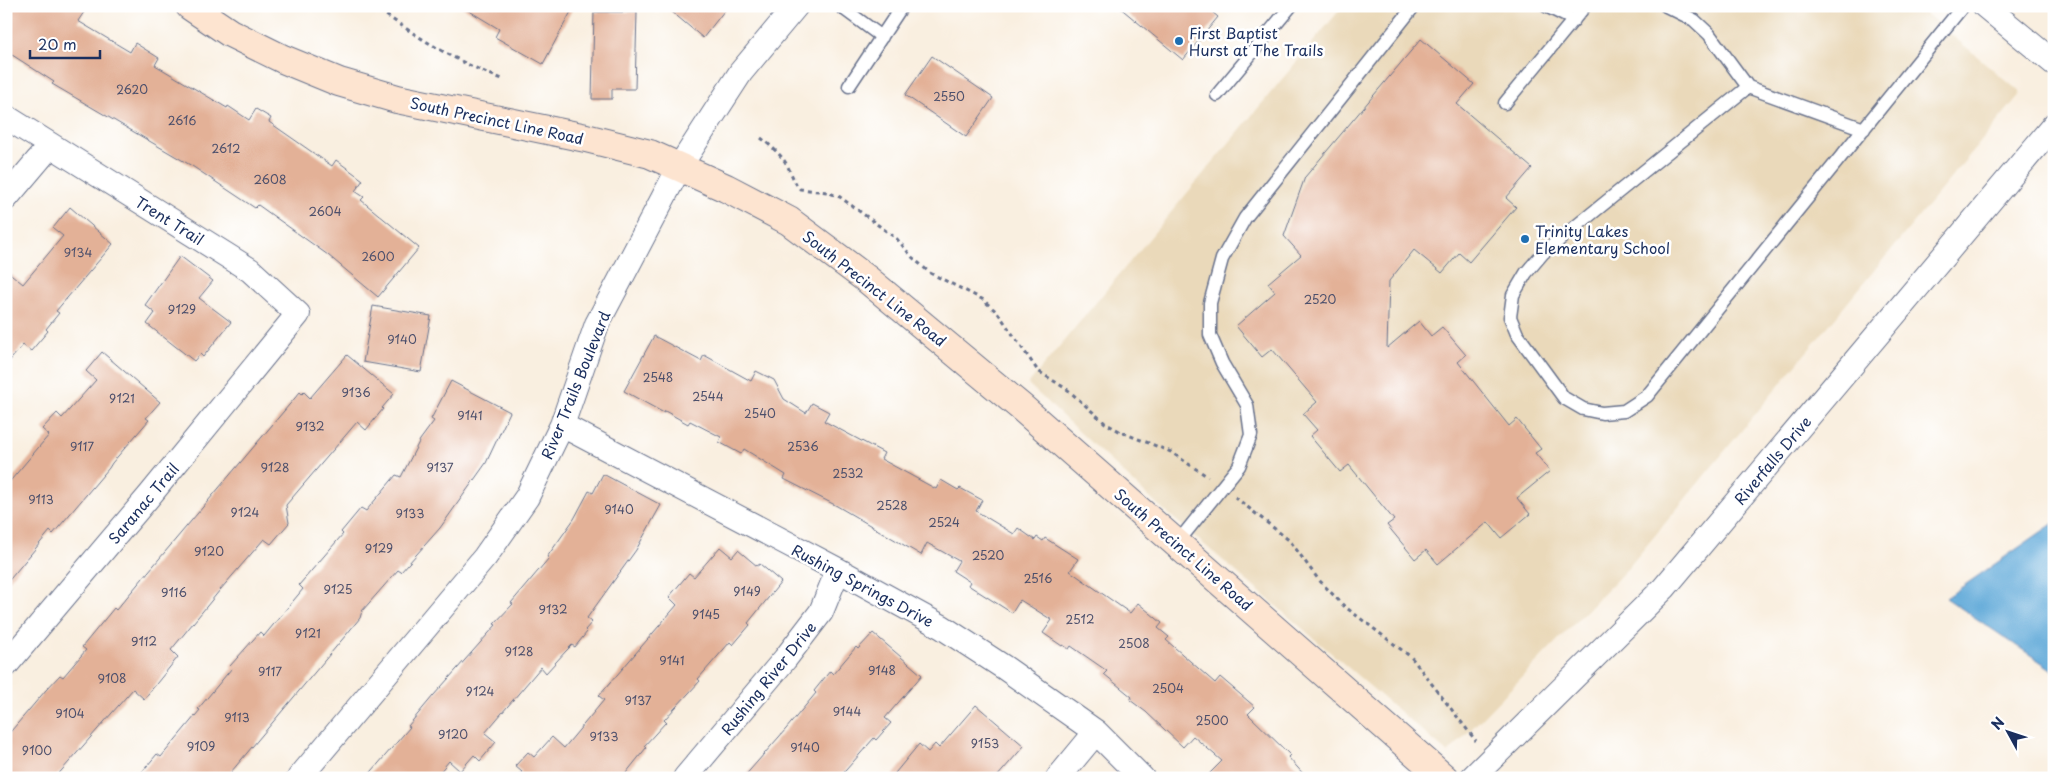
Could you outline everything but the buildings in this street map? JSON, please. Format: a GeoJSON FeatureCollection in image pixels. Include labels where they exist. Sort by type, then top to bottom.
{"type":"FeatureCollection","features":[{"type":"Feature","properties":{"kind":"main road","name":"South Precinct Line Road"},"geometry":{"type":"LineString","coordinates":[[190,6],[230,33],[283,59],[339,82],[397,99],[650,154],[726,188],[789,221],[868,280],[1021,407],[1444,778]]}},
{"type":"Feature","properties":{"kind":"street","name":"River Trails Boulevard"},"geometry":{"type":"LineString","coordinates":[[299,778],[486,557],[527,497],[562,425],[597,324],[680,166],[741,72],[796,6]]}},
{"type":"Feature","properties":{"kind":"street"},"geometry":{"type":"LineString","coordinates":[[1985,6],[2054,63]]}},
{"type":"Feature","properties":{"kind":"street","name":"Trent Trail"},"geometry":{"type":"LineString","coordinates":[[6,117],[250,270],[298,314],[277,340]]}},
{"type":"Feature","properties":{"kind":"street","name":"Riverfalls Drive"},"geometry":{"type":"LineString","coordinates":[[1472,778],[1664,588],[2054,125]]}},
{"type":"Feature","properties":{"kind":"street"},"geometry":{"type":"LineString","coordinates":[[6,198],[50,146]]}},
{"type":"Feature","properties":{"kind":"street","name":"Saranac Trail"},"geometry":{"type":"LineString","coordinates":[[6,665],[150,495],[277,340]]}},
{"type":"Feature","properties":{"kind":"street","name":"Rushing Springs Drive"},"geometry":{"type":"LineString","coordinates":[[562,425],[838,570],[942,627],[1005,668],[1096,732],[1142,778]]}},
{"type":"Feature","properties":{"kind":"street","name":"Rushing River Drive"},"geometry":{"type":"LineString","coordinates":[[685,778],[785,659],[821,612],[838,570]]}},
{"type":"Feature","properties":{"kind":"street"},"geometry":{"type":"LineString","coordinates":[[1058,778],[1096,732]]}},
{"type":"Feature","properties":{"kind":"lane"},"geometry":{"type":"LineString","coordinates":[[840,6],[882,37]]}},
{"type":"Feature","properties":{"kind":"lane"},"geometry":{"type":"LineString","coordinates":[[849,86],[902,6]]}},
{"type":"Feature","properties":{"kind":"lane"},"geometry":{"type":"LineString","coordinates":[[1217,95],[1290,6]]}},
{"type":"Feature","properties":{"kind":"lane"},"geometry":{"type":"LineString","coordinates":[[1177,544],[1239,466],[1252,435],[1247,405],[1222,363],[1210,335],[1210,303],[1222,259],[1245,218],[1411,10],[1397,6]]}},
{"type":"Feature","properties":{"kind":"lane"},"geometry":{"type":"LineString","coordinates":[[1546,6],[1574,20]]}},
{"type":"Feature","properties":{"kind":"lane"},"geometry":{"type":"LineString","coordinates":[[1505,103],[1586,6]]}},
{"type":"Feature","properties":{"kind":"lane"},"geometry":{"type":"LineString","coordinates":[[1666,6],[1694,20],[1709,34],[1748,87],[1864,128]]}},
{"type":"Feature","properties":{"kind":"lane"},"geometry":{"type":"LineString","coordinates":[[1748,87],[1543,253],[1526,273],[1513,295],[1510,317],[1517,334],[1564,398],[1583,409],[1602,413],[1624,411],[1647,396],[1964,6]]}},
{"type":"Feature","properties":{"kind":"path"},"geometry":{"type":"LineString","coordinates":[[373,6],[420,39],[456,60],[505,80]]}},
{"type":"Feature","properties":{"kind":"path"},"geometry":{"type":"LineString","coordinates":[[761,138],[776,150],[800,189],[827,192],[840,197],[897,239],[912,257],[930,273],[968,292],[998,313],[1011,329],[1026,356],[1038,371],[1068,390],[1105,423],[1120,432],[1171,452],[1222,487],[1290,541],[1318,579],[1344,606],[1410,657],[1491,759]]}},
{"type":"Feature","properties":{"kind":"shaded area","name":"Trinity Lakes Elementary School"},"geometry":{"type":"Polygon","coordinates":[[[1343,6],[1917,6],[2021,93],[1628,568],[1448,753],[1150,498],[1028,384],[1343,6]]]}},
{"type":"Feature","properties":{"kind":"water"},"geometry":{"type":"Polygon","coordinates":[[[2054,523],[2054,671],[1946,598],[2054,523]]]}},
{"type":"Feature","properties":{"kind":"place","name":"First Baptist Hurst at The Trails"},"geometry":{"type":"Point","coordinates":[1179,41]}},
{"type":"Feature","properties":{"kind":"place","name":"Trinity Lakes Elementary School"},"geometry":{"type":"Point","coordinates":[1525,239]}}]}
